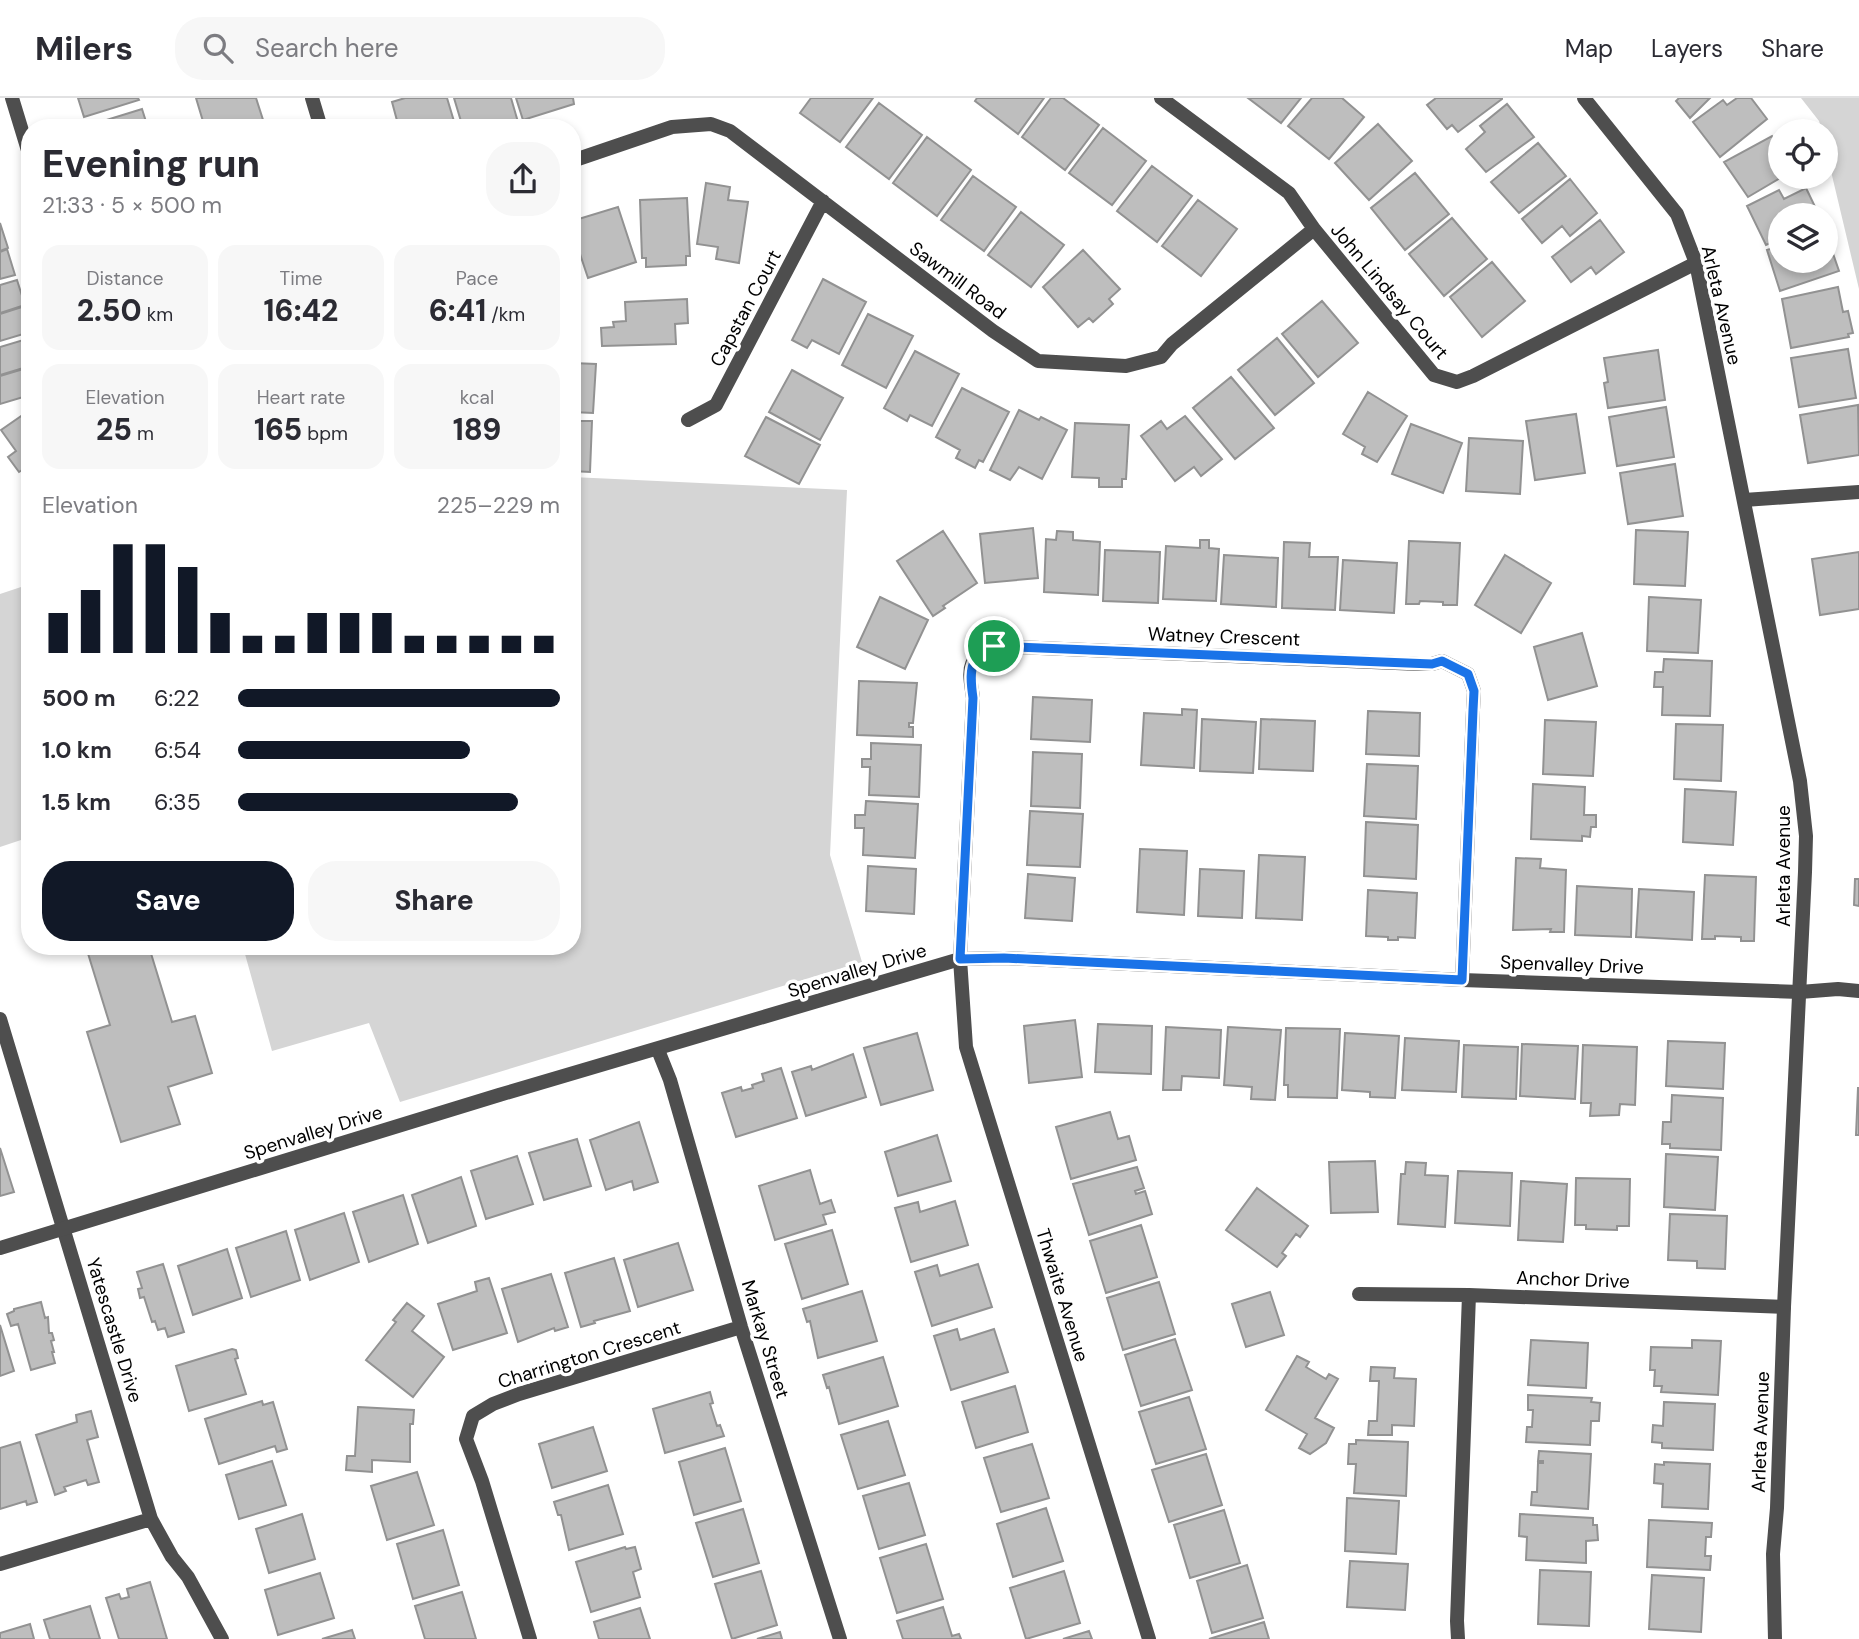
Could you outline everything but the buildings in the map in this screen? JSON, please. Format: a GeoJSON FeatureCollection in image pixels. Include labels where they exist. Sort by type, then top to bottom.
{"type":"FeatureCollection","features":[{"type":"Feature","properties":{"kind":"street"},"geometry":{"type":"LineString","coordinates":[[12,98],[21,128]]}},
{"type":"Feature","properties":{"kind":"street"},"geometry":{"type":"LineString","coordinates":[[312,98],[318,119]]}},
{"type":"Feature","properties":{"kind":"street","name":"John Lindsay Court"},"geometry":{"type":"LineString","coordinates":[[1161,98],[1289,193],[1314,229],[1434,375],[1457,382],[1539,344],[1696,263]]}},
{"type":"Feature","properties":{"kind":"street","name":"Arleta Avenue"},"geometry":{"type":"LineString","coordinates":[[1584,98],[1677,214],[1696,263],[1800,781],[1806,836],[1773,1554],[1775,1639]]}},
{"type":"Feature","properties":{"kind":"street","name":"Sawmill Road"},"geometry":{"type":"LineString","coordinates":[[581,158],[672,127],[711,124],[730,131],[993,331],[1038,361],[1126,366],[1161,357],[1172,344],[1314,229]]}},
{"type":"Feature","properties":{"kind":"street","name":"Capstan Court"},"geometry":{"type":"LineString","coordinates":[[688,420],[716,405],[823,201]]}},
{"type":"Feature","properties":{"kind":"street"},"geometry":{"type":"LineString","coordinates":[[1744,500],[1859,492]]}},
{"type":"Feature","properties":{"kind":"street","name":"Watney Crescent"},"geometry":{"type":"LineString","coordinates":[[960,959],[973,698],[971,665],[987,649],[1007,643],[1016,647],[1432,664],[1442,661],[1468,674],[1474,691],[1462,980]]}},
{"type":"Feature","properties":{"kind":"street","name":"Spenvalley Drive"},"geometry":{"type":"LineString","coordinates":[[0,1248],[960,959],[1004,958],[1462,980],[1800,992],[1838,989],[1859,991]]}},
{"type":"Feature","properties":{"kind":"street","name":"Thwaite Avenue"},"geometry":{"type":"LineString","coordinates":[[960,959],[966,1047],[1149,1639]]}},
{"type":"Feature","properties":{"kind":"street","name":"Yatescastle Drive"},"geometry":{"type":"LineString","coordinates":[[0,1019],[151,1519],[172,1557],[188,1577],[222,1639]]}},
{"type":"Feature","properties":{"kind":"street","name":"Markay Street"},"geometry":{"type":"LineString","coordinates":[[658,1049],[670,1080],[741,1327],[839,1639]]}},
{"type":"Feature","properties":{"kind":"street","name":"Anchor Drive"},"geometry":{"type":"LineString","coordinates":[[1359,1294],[1469,1294],[1784,1307]]}},
{"type":"Feature","properties":{"kind":"street"},"geometry":{"type":"LineString","coordinates":[[1458,1639],[1469,1294]]}},
{"type":"Feature","properties":{"kind":"street","name":"Charrington Crescent"},"geometry":{"type":"LineString","coordinates":[[530,1639],[482,1481],[466,1439],[473,1416],[493,1404],[519,1394],[741,1327]]}},
{"type":"Feature","properties":{"kind":"street"},"geometry":{"type":"LineString","coordinates":[[0,1564],[151,1519]]}},
{"type":"Feature","properties":{"kind":"shaded area"},"geometry":{"type":"Polygon","coordinates":[[[1801,98],[1859,98],[1859,289],[1835,189],[1838,189],[1838,119],[1817,119],[1801,98]]]}},
{"type":"Feature","properties":{"kind":"shaded area"},"geometry":{"type":"Polygon","coordinates":[[[581,477],[847,490],[830,855],[862,962],[400,1102],[369,1023],[272,1051],[245,955],[581,955],[581,477]]]}},
{"type":"Feature","properties":{"kind":"shaded area"},"geometry":{"type":"Polygon","coordinates":[[[21,587],[21,840],[0,847],[0,594],[21,587]]]}},
{"type":"Feature","properties":{"kind":"route"},"geometry":{"type":"LineString","coordinates":[[1007,643],[1016,647],[1432,664],[1442,661],[1468,674],[1474,691],[1462,980],[1004,958],[960,959],[973,698],[971,665],[978,656],[994,646],[1007,643]]}}]}
